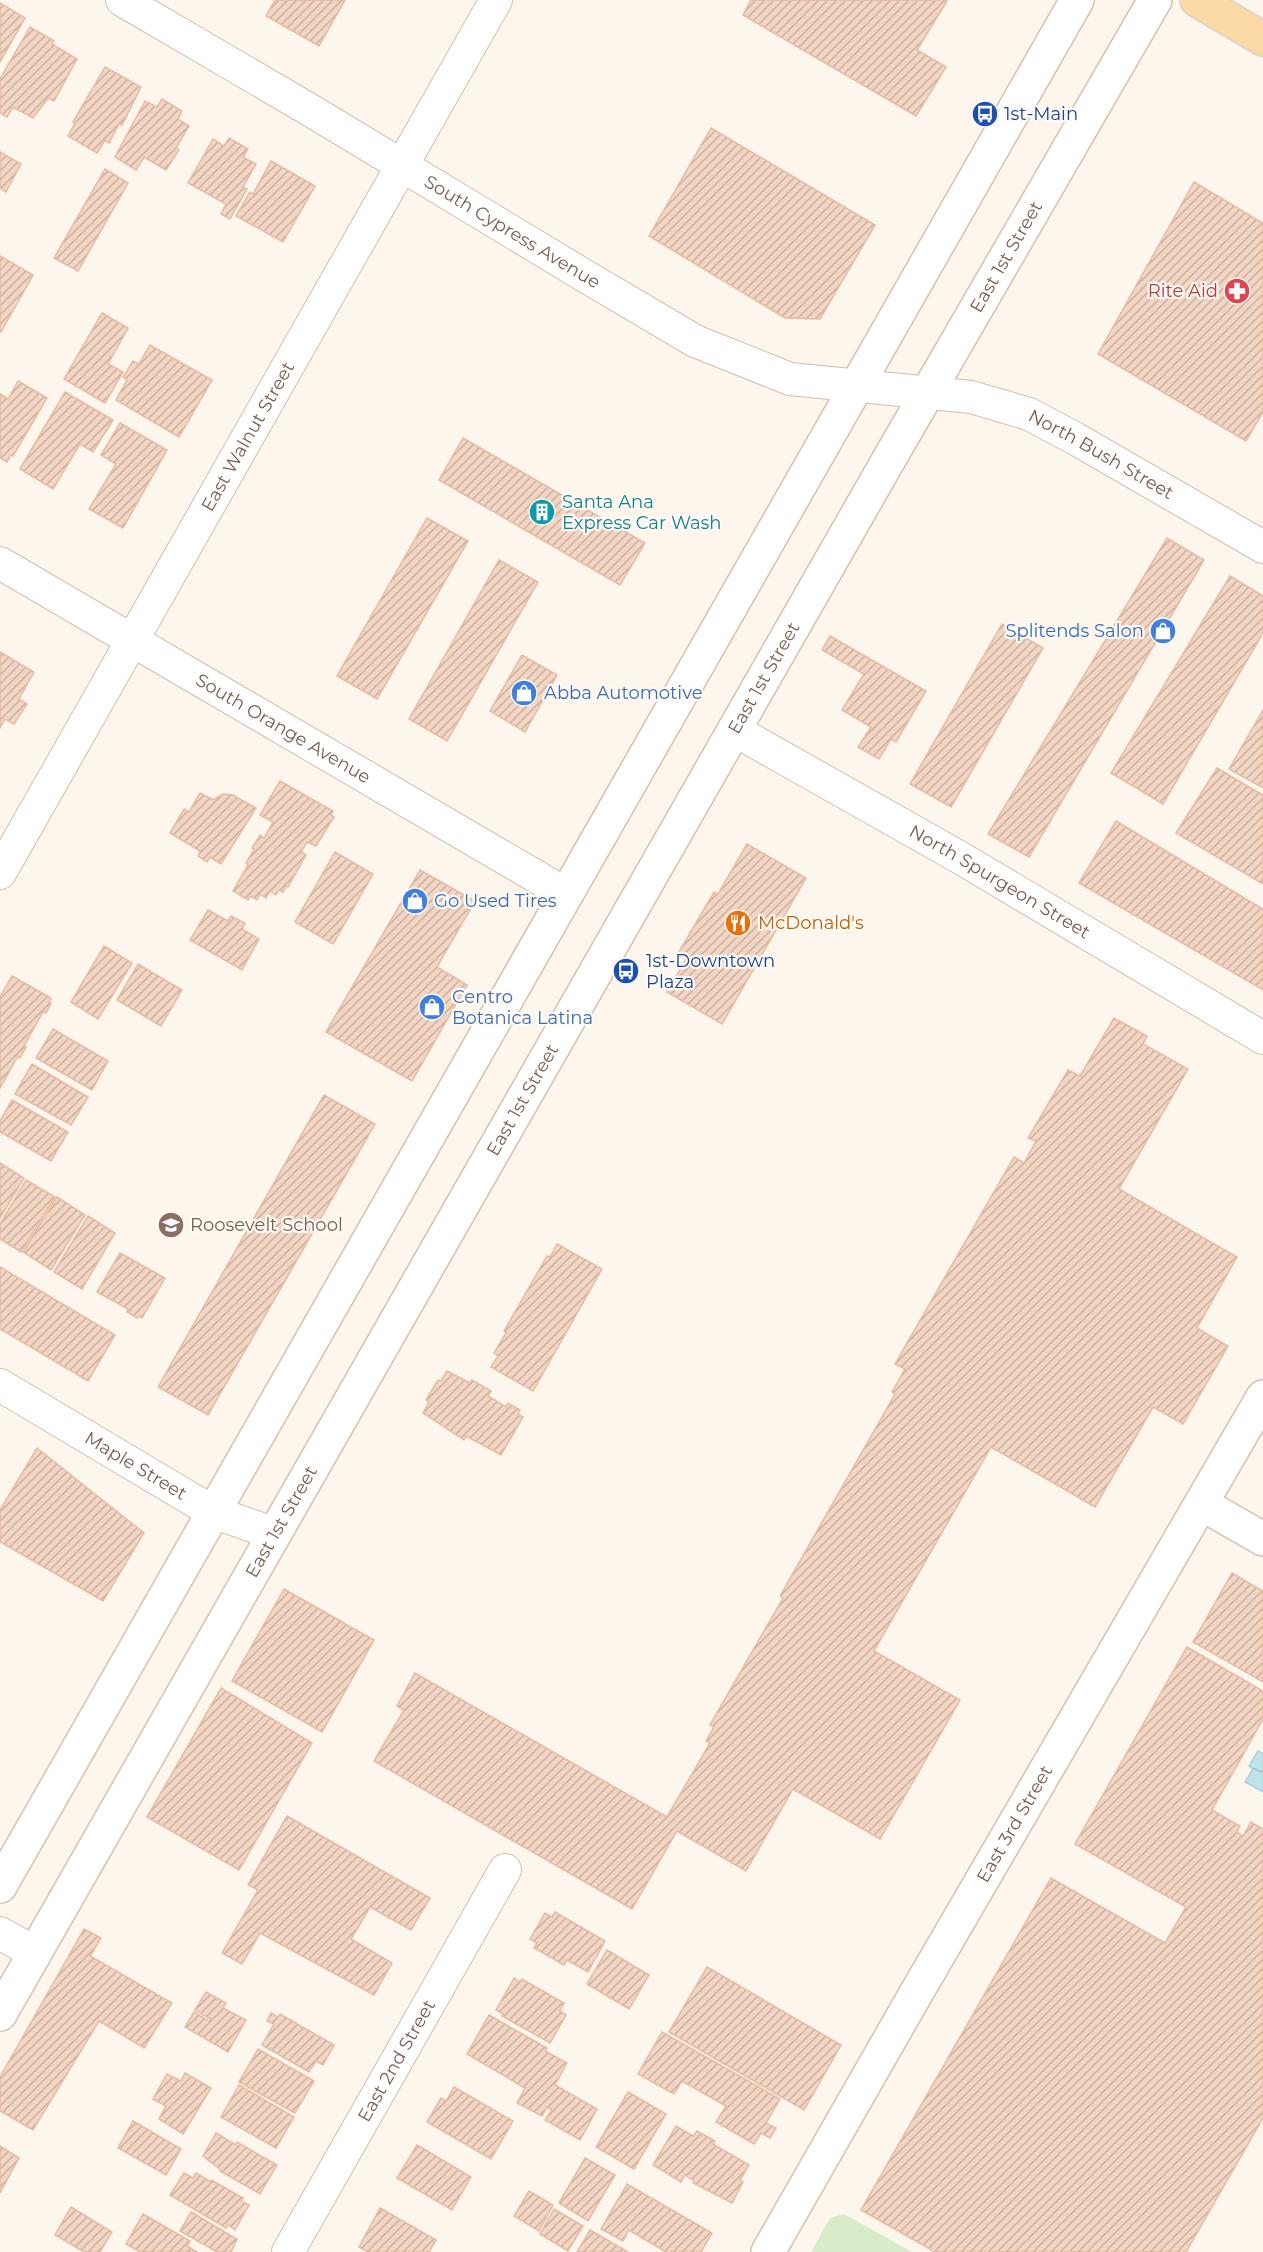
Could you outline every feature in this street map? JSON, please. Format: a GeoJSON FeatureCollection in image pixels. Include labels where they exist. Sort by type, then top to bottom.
{"type":"FeatureCollection","features":[{"type":"Feature","properties":{"kind":"main road"},"geometry":{"type":"LineString","coordinates":[[0,1886],[1077,0]]}},
{"type":"Feature","properties":{"kind":"main road","name":"East 1st Street"},"geometry":{"type":"LineString","coordinates":[[0,2014],[734,730],[1155,0]]}},
{"type":"Feature","properties":{"kind":"main road"},"geometry":{"type":"LineString","coordinates":[[1197,0],[1263,39]]}},
{"type":"Feature","properties":{"kind":"main road","name":"East 3rd Street"},"geometry":{"type":"LineString","coordinates":[[768,2252],[1263,1397]]}},
{"type":"Feature","properties":{"kind":"main road"},"geometry":{"type":"LineString","coordinates":[[1202,1504],[1263,1539]]}},
{"type":"Feature","properties":{"kind":"street","name":"South Cypress Avenue"},"geometry":{"type":"LineString","coordinates":[[122,0],[695,340],[790,379],[928,393]]}},
{"type":"Feature","properties":{"kind":"street","name":"East Walnut Street"},"geometry":{"type":"LineString","coordinates":[[0,873],[496,0]]}},
{"type":"Feature","properties":{"kind":"street","name":"North Bush Street"},"geometry":{"type":"LineString","coordinates":[[928,393],[971,397],[1029,414],[1263,548]]}},
{"type":"Feature","properties":{"kind":"street","name":"South Orange Avenue"},"geometry":{"type":"LineString","coordinates":[[0,563],[566,894]]}},
{"type":"Feature","properties":{"kind":"street","name":"North Spurgeon Street"},"geometry":{"type":"LineString","coordinates":[[734,730],[958,857],[1263,1038]]}},
{"type":"Feature","properties":{"kind":"street","name":"Maple Street"},"geometry":{"type":"LineString","coordinates":[[0,1385],[213,1512],[275,1534]]}},
{"type":"Feature","properties":{"kind":"street","name":"East 2nd Street"},"geometry":{"type":"LineString","coordinates":[[288,2252],[505,1870]]}},
{"type":"Feature","properties":{"kind":"street"},"geometry":{"type":"LineString","coordinates":[[0,1933],[35,1953]]}},
{"type":"Feature","properties":{"kind":"green space"},"geometry":{"type":"Polygon","coordinates":[[[844,2214],[912,2252],[811,2252],[830,2218],[844,2214]]]}},
{"type":"Feature","properties":{"kind":"water"},"geometry":{"type":"Polygon","coordinates":[[[1258,1751],[1263,1754],[1263,1792],[1245,1782],[1253,1769],[1249,1766],[1258,1751]]]}},
{"type":"Feature","properties":{"kind":"building"},"geometry":{"type":"Polygon","coordinates":[[[275,0],[345,0],[319,46],[266,16],[275,0]]]}},
{"type":"Feature","properties":{"kind":"building"},"geometry":{"type":"Polygon","coordinates":[[[751,0],[945,0],[947,1],[917,50],[946,67],[916,116],[743,15],[751,0]]]}},
{"type":"Feature","properties":{"kind":"building"},"geometry":{"type":"Polygon","coordinates":[[[0,3],[25,18],[0,62],[0,3]]]}},
{"type":"Feature","properties":{"kind":"building"},"geometry":{"type":"Polygon","coordinates":[[[30,27],[54,41],[52,44],[77,59],[54,101],[48,98],[33,118],[13,107],[7,117],[0,113],[0,79],[30,27]]]}},
{"type":"Feature","properties":{"kind":"building"},"geometry":{"type":"Polygon","coordinates":[[[105,67],[141,87],[122,125],[119,124],[109,143],[105,140],[97,153],[68,136],[75,123],[73,122],[105,67]]]}},
{"type":"Feature","properties":{"kind":"building"},"geometry":{"type":"Polygon","coordinates":[[[162,99],[182,111],[178,119],[189,126],[176,148],[179,150],[166,170],[144,157],[136,170],[115,157],[145,101],[157,107],[162,99]]]}},
{"type":"Feature","properties":{"kind":"building"},"geometry":{"type":"Polygon","coordinates":[[[711,128],[875,225],[820,319],[785,318],[649,236],[711,128]]]}},
{"type":"Feature","properties":{"kind":"building"},"geometry":{"type":"Polygon","coordinates":[[[229,138],[248,149],[243,157],[256,164],[243,187],[247,189],[230,219],[221,214],[226,204],[188,183],[213,139],[224,146],[229,138]]]}},
{"type":"Feature","properties":{"kind":"building"},"geometry":{"type":"Polygon","coordinates":[[[0,152],[21,164],[6,192],[0,188],[0,152]]]}},
{"type":"Feature","properties":{"kind":"building"},"geometry":{"type":"Polygon","coordinates":[[[271,161],[315,186],[283,242],[236,216],[250,192],[253,194],[271,161]]]}},
{"type":"Feature","properties":{"kind":"building"},"geometry":{"type":"Polygon","coordinates":[[[105,169],[128,183],[78,271],[54,258],[105,169]]]}},
{"type":"Feature","properties":{"kind":"building"},"geometry":{"type":"Polygon","coordinates":[[[1194,182],[1263,223],[1263,412],[1246,441],[1098,354],[1194,182]]]}},
{"type":"Feature","properties":{"kind":"building"},"geometry":{"type":"Polygon","coordinates":[[[0,256],[33,275],[1,332],[0,331],[0,256]]]}},
{"type":"Feature","properties":{"kind":"building"},"geometry":{"type":"Polygon","coordinates":[[[102,313],[128,328],[108,364],[123,372],[105,403],[64,379],[102,313]]]}},
{"type":"Feature","properties":{"kind":"building"},"geometry":{"type":"Polygon","coordinates":[[[150,345],[212,380],[179,437],[116,400],[127,380],[123,377],[133,361],[139,364],[150,345]]]}},
{"type":"Feature","properties":{"kind":"building"},"geometry":{"type":"Polygon","coordinates":[[[18,381],[47,398],[13,456],[11,455],[7,462],[0,458],[0,394],[8,399],[18,381]]]}},
{"type":"Feature","properties":{"kind":"building"},"geometry":{"type":"Polygon","coordinates":[[[65,392],[113,420],[93,452],[80,444],[53,489],[20,469],[65,392]]]}},
{"type":"Feature","properties":{"kind":"building"},"geometry":{"type":"Polygon","coordinates":[[[120,423],[167,450],[123,528],[89,509],[116,464],[101,455],[120,423]]]}},
{"type":"Feature","properties":{"kind":"building","name":"Santa Ana Express Car Wash"},"geometry":{"type":"Polygon","coordinates":[[[463,438],[645,543],[620,585],[439,480],[463,438]]]}},
{"type":"Feature","properties":{"kind":"building"},"geometry":{"type":"Polygon","coordinates":[[[427,518],[468,541],[377,699],[337,676],[427,518]]]}},
{"type":"Feature","properties":{"kind":"building"},"geometry":{"type":"Polygon","coordinates":[[[1167,538],[1204,560],[1029,857],[988,834],[1167,538]]]}},
{"type":"Feature","properties":{"kind":"building"},"geometry":{"type":"Polygon","coordinates":[[[499,560],[538,582],[447,741],[409,719],[499,560]]]}},
{"type":"Feature","properties":{"kind":"building"},"geometry":{"type":"Polygon","coordinates":[[[1230,576],[1263,596],[1263,633],[1163,804],[1111,773],[1230,576]]]}},
{"type":"Feature","properties":{"kind":"building"},"geometry":{"type":"Polygon","coordinates":[[[1002,624],[1043,648],[951,807],[910,784],[1002,624]]]}},
{"type":"Feature","properties":{"kind":"building"},"geometry":{"type":"Polygon","coordinates":[[[830,636],[926,691],[896,742],[891,739],[879,759],[858,747],[871,727],[842,710],[864,674],[822,650],[830,636]]]}},
{"type":"Feature","properties":{"kind":"building"},"geometry":{"type":"Polygon","coordinates":[[[0,652],[34,672],[19,699],[27,704],[14,724],[5,719],[0,728],[0,652]]]}},
{"type":"Feature","properties":{"kind":"building","name":"Abba Automotive"},"geometry":{"type":"Polygon","coordinates":[[[522,655],[557,675],[525,732],[490,711],[522,655]]]}},
{"type":"Feature","properties":{"kind":"building"},"geometry":{"type":"Polygon","coordinates":[[[1263,710],[1263,788],[1229,769],[1263,710]]]}},
{"type":"Feature","properties":{"kind":"building"},"geometry":{"type":"Polygon","coordinates":[[[1217,768],[1263,795],[1263,884],[1176,833],[1217,768]]]}},
{"type":"Feature","properties":{"kind":"building"},"geometry":{"type":"Polygon","coordinates":[[[280,781],[333,811],[331,815],[334,817],[316,846],[307,842],[301,852],[306,855],[283,892],[279,890],[276,895],[270,891],[266,898],[260,894],[257,900],[250,896],[248,900],[233,891],[248,865],[246,863],[254,849],[252,848],[260,835],[264,838],[273,822],[260,815],[280,781]]]}},
{"type":"Feature","properties":{"kind":"building"},"geometry":{"type":"Polygon","coordinates":[[[200,793],[213,800],[223,794],[233,795],[256,808],[221,864],[210,857],[207,862],[198,856],[200,851],[170,833],[184,809],[189,812],[200,793]]]}},
{"type":"Feature","properties":{"kind":"building"},"geometry":{"type":"Polygon","coordinates":[[[1116,821],[1263,909],[1263,990],[1079,883],[1116,821]]]}},
{"type":"Feature","properties":{"kind":"building","name":"McDonald's"},"geometry":{"type":"Polygon","coordinates":[[[747,844],[806,878],[722,1024],[667,992],[688,956],[679,952],[714,892],[718,894],[747,844]]]}},
{"type":"Feature","properties":{"kind":"building"},"geometry":{"type":"Polygon","coordinates":[[[335,852],[373,874],[333,944],[295,922],[335,852]]]}},
{"type":"Feature","properties":{"kind":"building"},"geometry":{"type":"Polygon","coordinates":[[[420,870],[475,901],[437,967],[467,985],[412,1081],[326,1032],[420,870]]]}},
{"type":"Feature","properties":{"kind":"building"},"geometry":{"type":"Polygon","coordinates":[[[208,910],[228,921],[231,916],[245,923],[242,929],[259,939],[242,970],[190,940],[208,910]]]}},
{"type":"Feature","properties":{"kind":"building"},"geometry":{"type":"Polygon","coordinates":[[[104,946],[132,963],[98,1019],[71,1002],[104,946]]]}},
{"type":"Feature","properties":{"kind":"building"},"geometry":{"type":"Polygon","coordinates":[[[138,964],[182,990],[161,1026],[117,1000],[138,964]]]}},
{"type":"Feature","properties":{"kind":"building"},"geometry":{"type":"Polygon","coordinates":[[[12,976],[51,998],[49,1002],[51,1003],[46,1013],[43,1012],[20,1058],[18,1056],[0,1088],[0,997],[12,976]]]}},
{"type":"Feature","properties":{"kind":"building"},"geometry":{"type":"Polygon","coordinates":[[[1114,1018],[1147,1036],[1143,1044],[1188,1069],[1119,1189],[1237,1257],[1197,1328],[1228,1346],[1183,1424],[1153,1407],[1095,1507],[991,1447],[874,1651],[960,1700],[880,1839],[793,1789],[746,1871],[677,1831],[632,1909],[374,1761],[404,1710],[397,1706],[415,1673],[667,1817],[710,1743],[706,1741],[714,1727],[710,1725],[783,1598],[780,1596],[895,1394],[892,1392],[905,1369],[895,1364],[1014,1157],[1024,1163],[1036,1141],[1028,1138],[1068,1070],[1080,1076],[1114,1018]]]}},
{"type":"Feature","properties":{"kind":"building"},"geometry":{"type":"Polygon","coordinates":[[[53,1029],[108,1061],[92,1090],[36,1058],[53,1029]]]}},
{"type":"Feature","properties":{"kind":"building"},"geometry":{"type":"Polygon","coordinates":[[[32,1064],[88,1097],[71,1125],[15,1094],[32,1064]]]}},
{"type":"Feature","properties":{"kind":"building"},"geometry":{"type":"Polygon","coordinates":[[[324,1095],[375,1124],[208,1415],[158,1387],[324,1095]]]}},
{"type":"Feature","properties":{"kind":"building"},"geometry":{"type":"Polygon","coordinates":[[[12,1100],[68,1132],[51,1161],[0,1132],[0,1121],[12,1100]]]}},
{"type":"Feature","properties":{"kind":"building"},"geometry":{"type":"Polygon","coordinates":[[[0,1163],[24,1178],[0,1218],[0,1163]]]}},
{"type":"Feature","properties":{"kind":"building"},"geometry":{"type":"Polygon","coordinates":[[[26,1180],[55,1197],[21,1252],[0,1239],[0,1224],[26,1180]]]}},
{"type":"Feature","properties":{"kind":"building"},"geometry":{"type":"Polygon","coordinates":[[[57,1197],[85,1215],[51,1270],[23,1252],[57,1197]]]}},
{"type":"Feature","properties":{"kind":"building"},"geometry":{"type":"Polygon","coordinates":[[[88,1216],[115,1233],[82,1289],[54,1272],[88,1216]]]}},
{"type":"Feature","properties":{"kind":"building"},"geometry":{"type":"Polygon","coordinates":[[[557,1244],[602,1269],[533,1391],[491,1367],[498,1356],[494,1353],[506,1333],[504,1331],[547,1256],[550,1257],[557,1244]]]}},
{"type":"Feature","properties":{"kind":"building"},"geometry":{"type":"Polygon","coordinates":[[[120,1253],[165,1278],[142,1318],[139,1316],[137,1318],[127,1312],[128,1309],[97,1292],[120,1253]]]}},
{"type":"Feature","properties":{"kind":"building"},"geometry":{"type":"Polygon","coordinates":[[[0,1267],[115,1335],[88,1381],[0,1329],[0,1267]]]}},
{"type":"Feature","properties":{"kind":"building"},"geometry":{"type":"Polygon","coordinates":[[[447,1371],[470,1383],[472,1380],[491,1391],[488,1396],[506,1407],[508,1403],[520,1410],[518,1414],[523,1417],[501,1455],[466,1436],[464,1440],[423,1413],[429,1402],[426,1400],[438,1380],[441,1381],[447,1371]]]}},
{"type":"Feature","properties":{"kind":"building"},"geometry":{"type":"Polygon","coordinates":[[[37,1448],[144,1533],[103,1601],[0,1542],[0,1510],[37,1448]]]}},
{"type":"Feature","properties":{"kind":"building"},"geometry":{"type":"Polygon","coordinates":[[[1232,1573],[1263,1591],[1263,1682],[1193,1642],[1232,1573]]]}},
{"type":"Feature","properties":{"kind":"building"},"geometry":{"type":"Polygon","coordinates":[[[284,1589],[374,1640],[322,1732],[232,1681],[284,1589]]]}},
{"type":"Feature","properties":{"kind":"building"},"geometry":{"type":"Polygon","coordinates":[[[1187,1647],[1263,1691],[1263,1719],[1212,1810],[1240,1826],[1237,1832],[1243,1836],[1251,1822],[1263,1829],[1263,2118],[1186,2252],[935,2252],[861,2210],[1051,1878],[1165,1943],[1186,1907],[1075,1844],[1187,1647]]]}},
{"type":"Feature","properties":{"kind":"building"},"geometry":{"type":"Polygon","coordinates":[[[221,1688],[312,1743],[239,1870],[147,1817],[221,1688]]]}},
{"type":"Feature","properties":{"kind":"building"},"geometry":{"type":"Polygon","coordinates":[[[287,1816],[430,1898],[411,1930],[370,1907],[351,1939],[392,1963],[374,1995],[260,1933],[242,1964],[222,1953],[258,1890],[248,1885],[287,1816]]]}},
{"type":"Feature","properties":{"kind":"building"},"geometry":{"type":"Polygon","coordinates":[[[555,1912],[605,1941],[588,1972],[567,1960],[564,1965],[534,1948],[537,1943],[530,1939],[545,1913],[552,1917],[555,1912]]]}},
{"type":"Feature","properties":{"kind":"building"},"geometry":{"type":"Polygon","coordinates":[[[84,1929],[101,1938],[90,1956],[172,2003],[144,2048],[99,2021],[33,2130],[0,2111],[0,2077],[84,1929]]]}},
{"type":"Feature","properties":{"kind":"building"},"geometry":{"type":"Polygon","coordinates":[[[607,1950],[649,1975],[629,2009],[587,1984],[607,1950]]]}},
{"type":"Feature","properties":{"kind":"building"},"geometry":{"type":"Polygon","coordinates":[[[707,1967],[841,2045],[804,2110],[669,2032],[707,1967]]]}},
{"type":"Feature","properties":{"kind":"building"},"geometry":{"type":"Polygon","coordinates":[[[514,1978],[520,1982],[522,1979],[564,2003],[560,2011],[566,2015],[550,2043],[502,2016],[503,2014],[496,2010],[514,1978]]]}},
{"type":"Feature","properties":{"kind":"building"},"geometry":{"type":"Polygon","coordinates":[[[206,1992],[226,2003],[223,2008],[246,2020],[228,2052],[185,2027],[194,2012],[209,2021],[211,2019],[195,2010],[206,1992]]]}},
{"type":"Feature","properties":{"kind":"building"},"geometry":{"type":"Polygon","coordinates":[[[271,2013],[278,2017],[280,2014],[334,2045],[323,2065],[316,2061],[309,2072],[262,2045],[274,2024],[267,2021],[271,2013]]]}},
{"type":"Feature","properties":{"kind":"building"},"geometry":{"type":"Polygon","coordinates":[[[489,2015],[547,2048],[545,2051],[567,2063],[555,2085],[597,2109],[580,2140],[545,2120],[552,2110],[547,2107],[542,2116],[517,2103],[525,2088],[467,2054],[489,2015]]]}},
{"type":"Feature","properties":{"kind":"building"},"geometry":{"type":"Polygon","coordinates":[[[662,2032],[780,2099],[766,2123],[776,2128],[770,2138],[761,2133],[754,2144],[716,2122],[726,2106],[682,2081],[674,2094],[638,2074],[662,2032]]]}},
{"type":"Feature","properties":{"kind":"building"},"geometry":{"type":"Polygon","coordinates":[[[258,2049],[314,2081],[295,2113],[239,2082],[258,2049]]]}},
{"type":"Feature","properties":{"kind":"building"},"geometry":{"type":"Polygon","coordinates":[[[185,2073],[211,2088],[183,2134],[159,2119],[166,2106],[153,2099],[167,2074],[181,2081],[185,2073]]]}},
{"type":"Feature","properties":{"kind":"building"},"geometry":{"type":"Polygon","coordinates":[[[239,2085],[294,2117],[276,2148],[221,2117],[239,2085]]]}},
{"type":"Feature","properties":{"kind":"building"},"geometry":{"type":"Polygon","coordinates":[[[454,2087],[513,2121],[491,2159],[427,2122],[441,2098],[446,2101],[454,2087]]]}},
{"type":"Feature","properties":{"kind":"building"},"geometry":{"type":"Polygon","coordinates":[[[628,2092],[666,2114],[634,2169],[596,2147],[628,2092]]]}},
{"type":"Feature","properties":{"kind":"building"},"geometry":{"type":"Polygon","coordinates":[[[133,2121],[181,2149],[166,2175],[118,2148],[133,2121]]]}},
{"type":"Feature","properties":{"kind":"building"},"geometry":{"type":"Polygon","coordinates":[[[676,2126],[693,2136],[697,2131],[715,2141],[713,2144],[749,2165],[740,2180],[743,2182],[732,2203],[693,2183],[694,2181],[685,2175],[681,2182],[653,2165],[676,2126]]]}},
{"type":"Feature","properties":{"kind":"building"},"geometry":{"type":"Polygon","coordinates":[[[216,2133],[277,2165],[260,2194],[220,2171],[203,2156],[216,2133]]]}},
{"type":"Feature","properties":{"kind":"building"},"geometry":{"type":"Polygon","coordinates":[[[417,2145],[471,2177],[452,2210],[397,2178],[417,2145]]]}},
{"type":"Feature","properties":{"kind":"building"},"geometry":{"type":"Polygon","coordinates":[[[0,2146],[19,2158],[0,2193],[0,2146]]]}},
{"type":"Feature","properties":{"kind":"building"},"geometry":{"type":"Polygon","coordinates":[[[585,2158],[615,2175],[588,2221],[559,2203],[585,2158]]]}},
{"type":"Feature","properties":{"kind":"building"},"geometry":{"type":"Polygon","coordinates":[[[184,2173],[193,2178],[196,2173],[243,2198],[241,2201],[249,2205],[235,2230],[228,2225],[226,2228],[170,2195],[184,2173]]]}},
{"type":"Feature","properties":{"kind":"building"},"geometry":{"type":"Polygon","coordinates":[[[627,2184],[712,2233],[701,2252],[666,2252],[629,2230],[623,2241],[601,2229],[627,2184]]]}},
{"type":"Feature","properties":{"kind":"building"},"geometry":{"type":"Polygon","coordinates":[[[529,2191],[553,2205],[539,2231],[514,2216],[529,2191]]]}},
{"type":"Feature","properties":{"kind":"building"},"geometry":{"type":"Polygon","coordinates":[[[71,2207],[112,2232],[100,2252],[84,2252],[55,2235],[71,2207]]]}},
{"type":"Feature","properties":{"kind":"building"},"geometry":{"type":"Polygon","coordinates":[[[380,2208],[436,2240],[429,2252],[368,2252],[359,2247],[380,2208]]]}},
{"type":"Feature","properties":{"kind":"building"},"geometry":{"type":"Polygon","coordinates":[[[554,2209],[583,2226],[568,2251],[540,2234],[554,2209]]]}},
{"type":"Feature","properties":{"kind":"building"},"geometry":{"type":"Polygon","coordinates":[[[191,2212],[237,2239],[231,2252],[217,2252],[180,2231],[191,2212]]]}},
{"type":"Feature","properties":{"kind":"building"},"geometry":{"type":"Polygon","coordinates":[[[143,2214],[190,2241],[187,2246],[197,2252],[140,2252],[126,2244],[143,2214]]]}},
{"type":"Feature","properties":{"kind":"building"},"geometry":{"type":"Polygon","coordinates":[[[590,2230],[628,2252],[577,2252],[590,2230]]]}},
{"type":"Feature","properties":{"kind":"place","name":"1st-Main"},"geometry":{"type":"Point","coordinates":[985,114]}},
{"type":"Feature","properties":{"kind":"place","name":"Rite Aid"},"geometry":{"type":"Point","coordinates":[1237,291]}},
{"type":"Feature","properties":{"kind":"place","name":"Santa Ana Express Car Wash"},"geometry":{"type":"Point","coordinates":[542,512]}},
{"type":"Feature","properties":{"kind":"place","name":"Splitends Salon"},"geometry":{"type":"Point","coordinates":[1163,631]}},
{"type":"Feature","properties":{"kind":"place","name":"Abba Automotive"},"geometry":{"type":"Point","coordinates":[524,693]}},
{"type":"Feature","properties":{"kind":"place","name":"Go Used Tires"},"geometry":{"type":"Point","coordinates":[415,901]}},
{"type":"Feature","properties":{"kind":"place","name":"McDonald's"},"geometry":{"type":"Point","coordinates":[738,923]}},
{"type":"Feature","properties":{"kind":"place","name":"1st-Downtown Plaza"},"geometry":{"type":"Point","coordinates":[626,971]}},
{"type":"Feature","properties":{"kind":"place","name":"Centro Botanica Latina"},"geometry":{"type":"Point","coordinates":[432,1007]}},
{"type":"Feature","properties":{"kind":"place","name":"Roosevelt School"},"geometry":{"type":"Point","coordinates":[171,1225]}}]}
